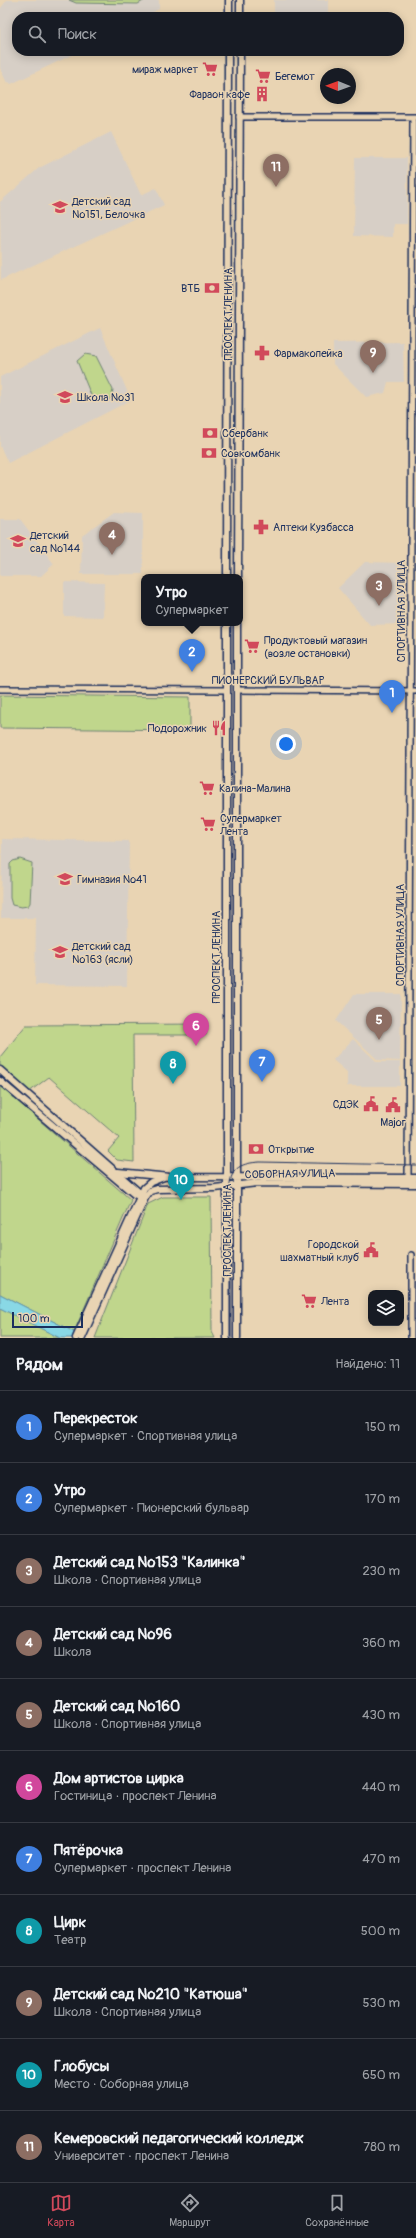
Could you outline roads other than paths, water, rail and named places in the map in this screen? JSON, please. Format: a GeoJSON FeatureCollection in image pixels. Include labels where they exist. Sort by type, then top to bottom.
{"type":"FeatureCollection","features":[{"type":"Feature","properties":{"kind":"main road"},"geometry":{"type":"LineString","coordinates":[[229,0],[229,12]]}},
{"type":"Feature","properties":{"kind":"main road"},"geometry":{"type":"LineString","coordinates":[[240,0],[240,12]]}},
{"type":"Feature","properties":{"kind":"main road","name":"ПРОСПЕКТ ЛЕНИНА"},"geometry":{"type":"LineString","coordinates":[[227,574],[228,56]]}},
{"type":"Feature","properties":{"kind":"main road","name":"ПРОСПЕКТ ЛЕНИНА"},"geometry":{"type":"LineString","coordinates":[[238,574],[240,56]]}},
{"type":"Feature","properties":{"kind":"main road"},"geometry":{"type":"LineString","coordinates":[[228,117],[239,117]]}},
{"type":"Feature","properties":{"kind":"main road"},"geometry":{"type":"LineString","coordinates":[[227,401],[238,399]]}},
{"type":"Feature","properties":{"kind":"main road","name":"ПРОСПЕКТ ЛЕНИНА"},"geometry":{"type":"LineString","coordinates":[[227,626],[227,1338]]}},
{"type":"Feature","properties":{"kind":"main road","name":"ПРОСПЕКТ ЛЕНИНА"},"geometry":{"type":"LineString","coordinates":[[237,626],[237,1338]]}},
{"type":"Feature","properties":{"kind":"main road","name":"ПИОНЕРСКИЙ БУЛЬВАР"},"geometry":{"type":"LineString","coordinates":[[226,690],[237,690]]}},
{"type":"Feature","properties":{"kind":"main road"},"geometry":{"type":"LineString","coordinates":[[0,1070],[118,1172],[142,1196]]}},
{"type":"Feature","properties":{"kind":"main road"},"geometry":{"type":"LineString","coordinates":[[0,1081],[142,1196]]}},
{"type":"Feature","properties":{"kind":"main road","name":"СОБОРНАЯ УЛИЦА"},"geometry":{"type":"LineString","coordinates":[[118,1172],[170,1177],[226,1176],[408,1181],[416,1184]]}},
{"type":"Feature","properties":{"kind":"main road","name":"СОБОРНАЯ УЛИЦА"},"geometry":{"type":"LineString","coordinates":[[142,1196],[151,1182],[170,1177]]}},
{"type":"Feature","properties":{"kind":"main road","name":"СОБОРНАЯ УЛИЦА"},"geometry":{"type":"LineString","coordinates":[[142,1196],[157,1189],[226,1187],[257,1184],[408,1181],[416,1178]]}},
{"type":"Feature","properties":{"kind":"main road"},"geometry":{"type":"LineString","coordinates":[[76,1338],[142,1196]]}},
{"type":"Feature","properties":{"kind":"main road"},"geometry":{"type":"LineString","coordinates":[[82,1338],[92,1306]]}},
{"type":"Feature","properties":{"kind":"street"},"geometry":{"type":"LineString","coordinates":[[239,117],[415,117]]}},
{"type":"Feature","properties":{"kind":"street","name":"СПОРТИВНАЯ УЛИЦА"},"geometry":{"type":"LineString","coordinates":[[408,1181],[413,691],[415,117]]}},
{"type":"Feature","properties":{"kind":"street","name":"ПИОНЕРСКИЙ БУЛЬВАР"},"geometry":{"type":"LineString","coordinates":[[0,690],[226,690]]}},
{"type":"Feature","properties":{"kind":"street","name":"ПИОНЕРСКИЙ БУЛЬВАР"},"geometry":{"type":"LineString","coordinates":[[237,690],[413,691]]}},
{"type":"Feature","properties":{"kind":"street"},"geometry":{"type":"LineString","coordinates":[[411,1255],[411,1338]]}},
{"type":"Feature","properties":{"kind":"water"},"geometry":{"type":"Polygon","coordinates":[[[0,1294],[74,1332],[72,1338],[60,1338],[0,1308],[0,1294]]]}},
{"type":"Feature","properties":{"kind":"tram line"},"geometry":{"type":"LineString","coordinates":[[230,1338],[230,1187],[232,1175],[239,1167],[260,1162],[416,1165]]}},
{"type":"Feature","properties":{"kind":"place","name":"мираж маркет"},"geometry":{"type":"Point","coordinates":[210,69]}},
{"type":"Feature","properties":{"kind":"place","name":"Бегемот"},"geometry":{"type":"Point","coordinates":[263,76]}},
{"type":"Feature","properties":{"kind":"place","name":"Фараон кафе"},"geometry":{"type":"Point","coordinates":[262,94]}},
{"type":"Feature","properties":{"kind":"place","name":"Кемеровский педагогический колледж"},"geometry":{"type":"Point","coordinates":[276,187]}},
{"type":"Feature","properties":{"kind":"place","name":"Детский сад №151, Белочка"},"geometry":{"type":"Point","coordinates":[60,207]}},
{"type":"Feature","properties":{"kind":"place","name":"ВТБ"},"geometry":{"type":"Point","coordinates":[212,288]}},
{"type":"Feature","properties":{"kind":"place","name":"Фармакопейка"},"geometry":{"type":"Point","coordinates":[262,353]}},
{"type":"Feature","properties":{"kind":"place","name":"Детский сад №210 \"Катюша\""},"geometry":{"type":"Point","coordinates":[373,373]}},
{"type":"Feature","properties":{"kind":"place","name":"Школа №31"},"geometry":{"type":"Point","coordinates":[65,397]}},
{"type":"Feature","properties":{"kind":"place","name":"Сбербанк"},"geometry":{"type":"Point","coordinates":[210,433]}},
{"type":"Feature","properties":{"kind":"place","name":"Совкомбанк"},"geometry":{"type":"Point","coordinates":[209,453]}},
{"type":"Feature","properties":{"kind":"place","name":"Аптеки Кузбасса"},"geometry":{"type":"Point","coordinates":[261,527]}},
{"type":"Feature","properties":{"kind":"place","name":"Детский сад №144"},"geometry":{"type":"Point","coordinates":[18,541]}},
{"type":"Feature","properties":{"kind":"place","name":"Детский сад №96"},"geometry":{"type":"Point","coordinates":[112,555]}},
{"type":"Feature","properties":{"kind":"place","name":"Детский сад №153 \"Калинка\""},"geometry":{"type":"Point","coordinates":[379,606]}},
{"type":"Feature","properties":{"kind":"place","name":"Продуктовый магазин (возле остановки)"},"geometry":{"type":"Point","coordinates":[252,646]}},
{"type":"Feature","properties":{"kind":"place","name":"Утро"},"geometry":{"type":"Point","coordinates":[192,672]}},
{"type":"Feature","properties":{"kind":"place","name":"Перекресток"},"geometry":{"type":"Point","coordinates":[392,713]}},
{"type":"Feature","properties":{"kind":"place","name":"Подорожник"},"geometry":{"type":"Point","coordinates":[219,728]}},
{"type":"Feature","properties":{"kind":"place","name":"Калина-Малина"},"geometry":{"type":"Point","coordinates":[207,788]}},
{"type":"Feature","properties":{"kind":"place","name":"Супермаркет Лента"},"geometry":{"type":"Point","coordinates":[208,824]}},
{"type":"Feature","properties":{"kind":"place","name":"Гимназия №41"},"geometry":{"type":"Point","coordinates":[65,879]}},
{"type":"Feature","properties":{"kind":"place","name":"Детский сад №163 (ясли)"},"geometry":{"type":"Point","coordinates":[60,952]}},
{"type":"Feature","properties":{"kind":"place","name":"Детский сад №160"},"geometry":{"type":"Point","coordinates":[379,1040]}},
{"type":"Feature","properties":{"kind":"place","name":"Дом артистов цирка"},"geometry":{"type":"Point","coordinates":[196,1046]}},
{"type":"Feature","properties":{"kind":"place","name":"Пятёрочка"},"geometry":{"type":"Point","coordinates":[262,1082]}},
{"type":"Feature","properties":{"kind":"place","name":"Цирк"},"geometry":{"type":"Point","coordinates":[173,1084]}},
{"type":"Feature","properties":{"kind":"place","name":"СДЭК"},"geometry":{"type":"Point","coordinates":[371,1104]}},
{"type":"Feature","properties":{"kind":"place","name":"Major"},"geometry":{"type":"Point","coordinates":[393,1105]}},
{"type":"Feature","properties":{"kind":"place","name":"Открытие"},"geometry":{"type":"Point","coordinates":[256,1149]}},
{"type":"Feature","properties":{"kind":"place","name":"Глобусы"},"geometry":{"type":"Point","coordinates":[181,1200]}},
{"type":"Feature","properties":{"kind":"place","name":"Городской шахматный клуб"},"geometry":{"type":"Point","coordinates":[371,1250]}},
{"type":"Feature","properties":{"kind":"place","name":"Лента"},"geometry":{"type":"Point","coordinates":[309,1301]}}]}
